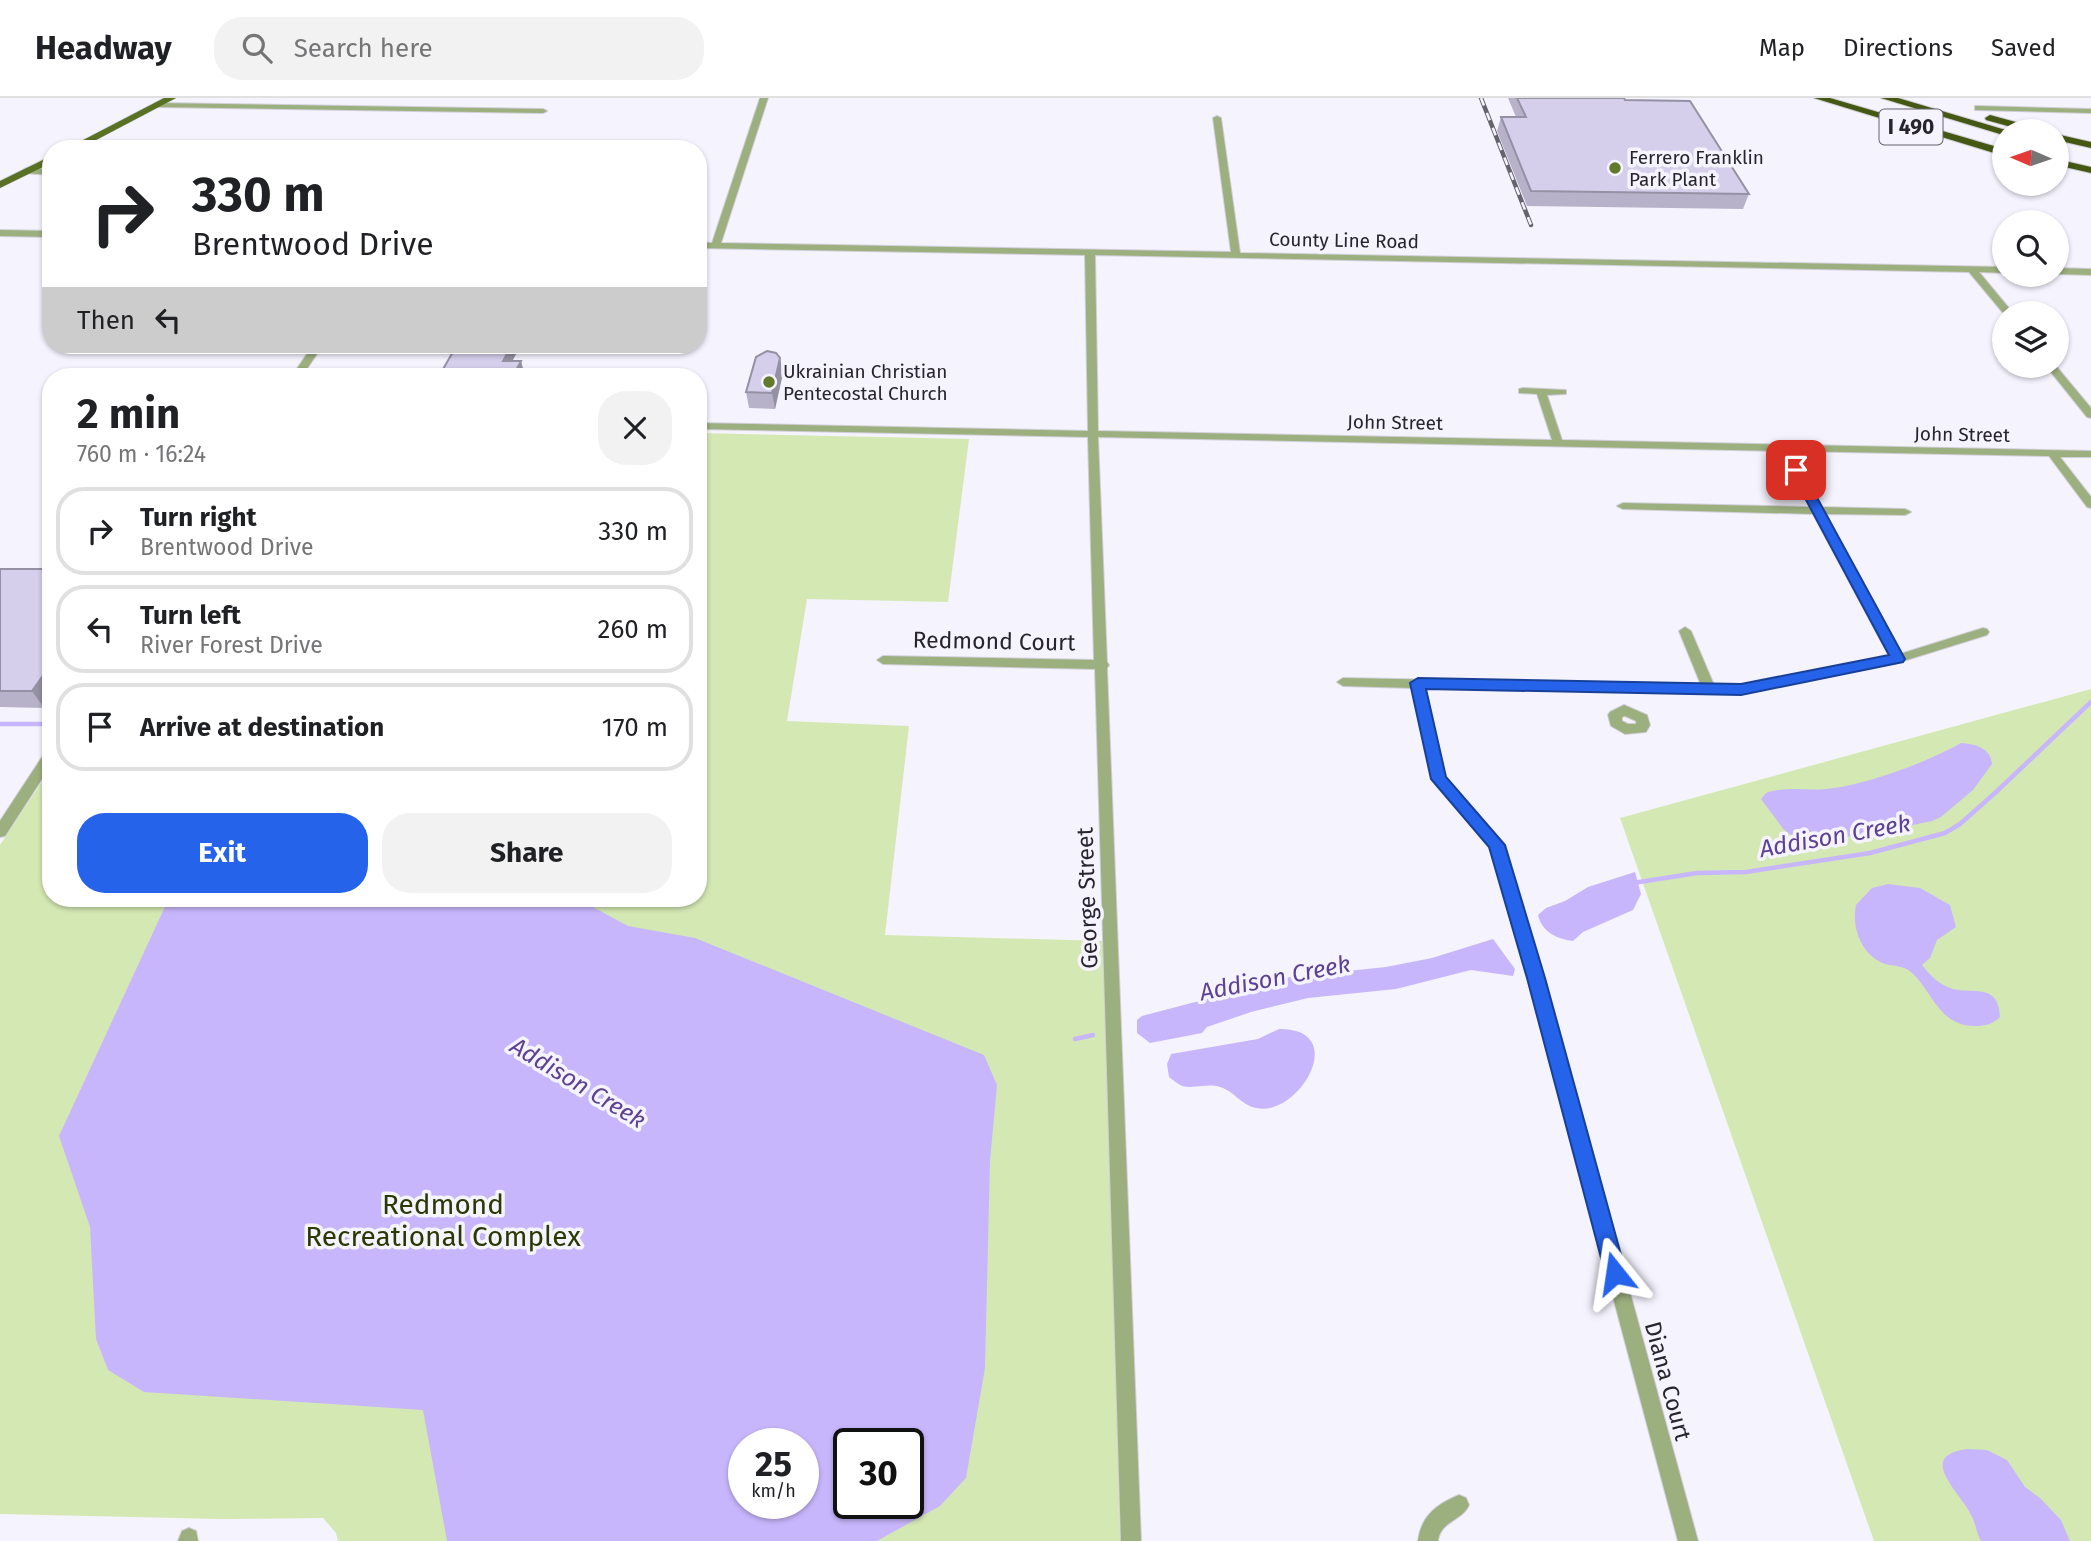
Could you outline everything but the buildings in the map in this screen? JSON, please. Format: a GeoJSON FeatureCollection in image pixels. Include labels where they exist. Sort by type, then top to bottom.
{"type":"FeatureCollection","features":[{"type":"Feature","properties":{"kind":"highway","name":"I 490"},"geometry":{"type":"LineString","coordinates":[[1819,98],[1992,148]]}},
{"type":"Feature","properties":{"kind":"highway"},"geometry":{"type":"LineString","coordinates":[[1838,98],[1992,147]]}},
{"type":"Feature","properties":{"kind":"highway"},"geometry":{"type":"LineString","coordinates":[[1886,98],[1992,129]]}},
{"type":"Feature","properties":{"kind":"highway","name":"I 490"},"geometry":{"type":"LineString","coordinates":[[1926,98],[1996,119]]}},
{"type":"Feature","properties":{"kind":"highway"},"geometry":{"type":"LineString","coordinates":[[2069,140],[2091,145]]}},
{"type":"Feature","properties":{"kind":"highway"},"geometry":{"type":"LineString","coordinates":[[2069,148],[2091,153]]}},
{"type":"Feature","properties":{"kind":"highway"},"geometry":{"type":"LineString","coordinates":[[2069,167],[2091,171]]}},
{"type":"Feature","properties":{"kind":"main road"},"geometry":{"type":"LineString","coordinates":[[89,140],[171,98]]}},
{"type":"Feature","properties":{"kind":"main road"},"geometry":{"type":"LineString","coordinates":[[0,185],[42,164]]}},
{"type":"Feature","properties":{"kind":"street"},"geometry":{"type":"LineString","coordinates":[[715,246],[764,98]]}},
{"type":"Feature","properties":{"kind":"street"},"geometry":{"type":"LineString","coordinates":[[158,105],[543,111]]}},
{"type":"Feature","properties":{"kind":"street"},"geometry":{"type":"LineString","coordinates":[[1978,108],[2091,111]]}},
{"type":"Feature","properties":{"kind":"street"},"geometry":{"type":"LineString","coordinates":[[1217,118],[1236,256]]}},
{"type":"Feature","properties":{"kind":"street"},"geometry":{"type":"LineString","coordinates":[[26,172],[42,172]]}},
{"type":"Feature","properties":{"kind":"street"},"geometry":{"type":"LineString","coordinates":[[0,233],[42,234]]}},
{"type":"Feature","properties":{"kind":"street","name":"County Line Road"},"geometry":{"type":"LineString","coordinates":[[707,246],[1992,270]]}},
{"type":"Feature","properties":{"kind":"street","name":"George Street"},"geometry":{"type":"LineString","coordinates":[[1090,253],[1093,434],[1131,1541]]}},
{"type":"Feature","properties":{"kind":"street"},"geometry":{"type":"LineString","coordinates":[[1972,270],[1998,301]]}},
{"type":"Feature","properties":{"kind":"street"},"geometry":{"type":"LineString","coordinates":[[2069,271],[2091,272]]}},
{"type":"Feature","properties":{"kind":"street"},"geometry":{"type":"LineString","coordinates":[[2060,378],[2091,415]]}},
{"type":"Feature","properties":{"kind":"street"},"geometry":{"type":"LineString","coordinates":[[1523,391],[1562,392]]}},
{"type":"Feature","properties":{"kind":"street"},"geometry":{"type":"LineString","coordinates":[[1541,392],[1558,443]]}},
{"type":"Feature","properties":{"kind":"street","name":"John Street"},"geometry":{"type":"LineString","coordinates":[[707,426],[1785,450],[2091,454]]}},
{"type":"Feature","properties":{"kind":"street"},"geometry":{"type":"LineString","coordinates":[[1785,450],[1898,659]]}},
{"type":"Feature","properties":{"kind":"street"},"geometry":{"type":"LineString","coordinates":[[2052,453],[2091,505]]}},
{"type":"Feature","properties":{"kind":"street"},"geometry":{"type":"LineString","coordinates":[[1623,506],[1905,512]]}},
{"type":"Feature","properties":{"kind":"street"},"geometry":{"type":"LineString","coordinates":[[1685,631],[1709,689]]}},
{"type":"Feature","properties":{"kind":"street"},"geometry":{"type":"LineString","coordinates":[[1343,681],[1741,690],[1898,659],[1983,632]]}},
{"type":"Feature","properties":{"kind":"street","name":"Redmond Court"},"geometry":{"type":"LineString","coordinates":[[883,660],[1103,665]]}},
{"type":"Feature","properties":{"kind":"street","name":"Diana Court"},"geometry":{"type":"LineString","coordinates":[[1418,683],[1438,779],[1497,845],[1536,978],[1688,1541]]}},
{"type":"Feature","properties":{"kind":"street"},"geometry":{"type":"LineString","coordinates":[[1616,688],[1624,710]]}},
{"type":"Feature","properties":{"kind":"street"},"geometry":{"type":"LineString","coordinates":[[0,832],[42,768]]}},
{"type":"Feature","properties":{"kind":"street"},"geometry":{"type":"LineString","coordinates":[[1429,1541],[1428,1535],[1440,1514],[1459,1505]]}},
{"type":"Feature","properties":{"kind":"green space","name":"Redmond Recreational Complex"},"geometry":{"type":"Polygon","coordinates":[[[707,433],[969,439],[948,602],[807,599],[787,721],[909,726],[885,935],[1105,941],[1120,1541],[338,1541],[336,1533],[323,1518],[221,1519],[0,1514],[0,845],[42,782],[42,907],[707,907],[707,433]]]}},
{"type":"Feature","properties":{"kind":"green space"},"geometry":{"type":"Polygon","coordinates":[[[2091,689],[2091,1541],[1874,1541],[1620,818],[2091,689]]]}},
{"type":"Feature","properties":{"kind":"water"},"geometry":{"type":"Polygon","coordinates":[[[1961,743],[1977,746],[1985,751],[1992,764],[1973,790],[1941,817],[1932,821],[1870,834],[1812,841],[1794,837],[1784,830],[1761,799],[1766,793],[1773,791],[1826,789],[1876,778],[1914,765],[1961,743]]]}},
{"type":"Feature","properties":{"kind":"water"},"geometry":{"type":"Polygon","coordinates":[[[1635,872],[1641,894],[1633,910],[1583,932],[1573,941],[1551,934],[1540,921],[1538,915],[1546,908],[1565,901],[1588,887],[1635,872]]]}},
{"type":"Feature","properties":{"kind":"water"},"geometry":{"type":"Polygon","coordinates":[[[1888,884],[1920,888],[1950,905],[1956,927],[1937,940],[1930,958],[1922,965],[1936,980],[1948,987],[1990,995],[1999,1006],[2000,1017],[1982,1026],[1952,1020],[1937,1006],[1911,972],[1877,960],[1864,948],[1855,923],[1856,905],[1872,888],[1888,884]]]}},
{"type":"Feature","properties":{"kind":"water"},"geometry":{"type":"Polygon","coordinates":[[[165,907],[593,907],[628,926],[695,938],[984,1055],[997,1085],[990,1161],[985,1368],[966,1478],[940,1506],[924,1515],[924,1428],[833,1428],[833,1519],[917,1519],[877,1541],[447,1541],[423,1410],[144,1392],[108,1370],[96,1339],[90,1227],[59,1136],[165,907]]]}},
{"type":"Feature","properties":{"kind":"water"},"geometry":{"type":"Polygon","coordinates":[[[1493,939],[1515,969],[1513,976],[1471,970],[1396,989],[1308,998],[1251,1012],[1207,1027],[1202,1033],[1150,1043],[1137,1033],[1137,1020],[1142,1016],[1290,977],[1386,967],[1432,958],[1493,939]]]}},
{"type":"Feature","properties":{"kind":"water"},"geometry":{"type":"Polygon","coordinates":[[[1279,1029],[1300,1033],[1312,1042],[1315,1056],[1311,1072],[1301,1087],[1288,1100],[1272,1107],[1256,1108],[1220,1087],[1182,1086],[1169,1077],[1167,1064],[1171,1054],[1258,1039],[1279,1029]]]}},
{"type":"Feature","properties":{"kind":"water"},"geometry":{"type":"Polygon","coordinates":[[[1967,1449],[1987,1450],[2007,1460],[2025,1487],[2061,1520],[2070,1541],[1981,1541],[1973,1518],[1943,1467],[1944,1459],[1952,1453],[1967,1449]]]}},
{"type":"Feature","properties":{"kind":"waterway","name":"Addison Creek"},"geometry":{"type":"LineString","coordinates":[[1633,883],[1697,873],[1746,872],[1870,853],[1945,833],[1960,824],[1995,793],[2091,702]]}},
{"type":"Feature","properties":{"kind":"waterway","name":"Addison Creek"},"geometry":{"type":"LineString","coordinates":[[0,724],[42,724]]}},
{"type":"Feature","properties":{"kind":"waterway","name":"Addison Creek"},"geometry":{"type":"LineString","coordinates":[[1075,1039],[1093,1035]]}},
{"type":"Feature","properties":{"kind":"railway"},"geometry":{"type":"LineString","coordinates":[[1481,98],[1531,225]]}},
{"type":"Feature","properties":{"kind":"place","name":"Ferrero Franklin Park Plant"},"geometry":{"type":"Point","coordinates":[1615,168]}},
{"type":"Feature","properties":{"kind":"place","name":"Ukrainian Christian Pentecostal Church"},"geometry":{"type":"Point","coordinates":[769,382]}},
{"type":"Feature","properties":{"kind":"route"},"geometry":{"type":"LineString","coordinates":[[1615,1273],[1536,978],[1497,845],[1490,834],[1438,779],[1418,683],[1741,690],[1898,659],[1796,470]]}}]}
